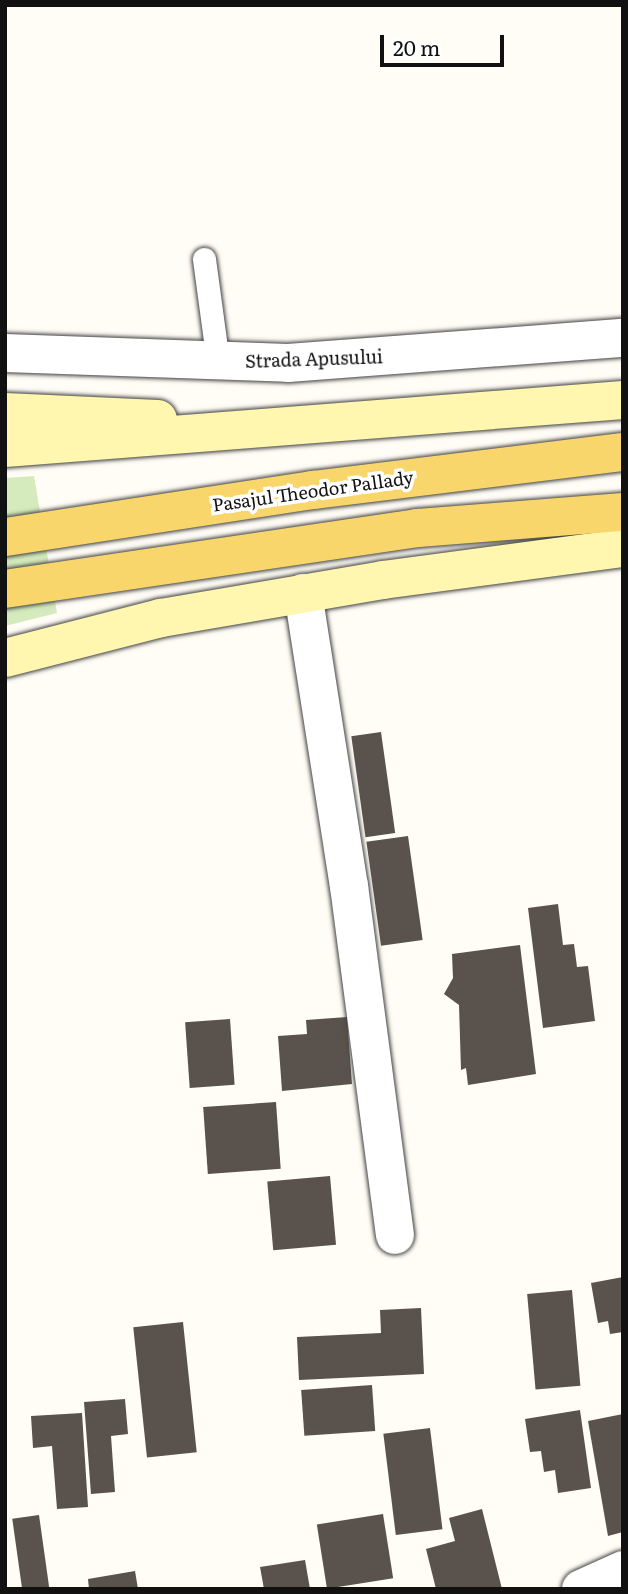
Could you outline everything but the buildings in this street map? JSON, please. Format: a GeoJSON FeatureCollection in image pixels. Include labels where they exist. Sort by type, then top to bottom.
{"type":"FeatureCollection","features":[{"type":"Feature","properties":{"kind":"main road"},"geometry":{"type":"LineString","coordinates":[[5,449],[247,432],[623,400]]}},
{"type":"Feature","properties":{"kind":"main road"},"geometry":{"type":"LineString","coordinates":[[5,412],[112,415],[247,432]]}},
{"type":"Feature","properties":{"kind":"main road","name":"Pasajul Theodor Pallady"},"geometry":{"type":"LineString","coordinates":[[5,537],[132,517],[623,452]]}},
{"type":"Feature","properties":{"kind":"main road"},"geometry":{"type":"LineString","coordinates":[[5,589],[139,567],[418,528],[623,512]]}},
{"type":"Feature","properties":{"kind":"main road"},"geometry":{"type":"LineString","coordinates":[[5,658],[104,630],[303,593],[623,548]]}},
{"type":"Feature","properties":{"kind":"street","name":"Strada Apusului"},"geometry":{"type":"LineString","coordinates":[[5,352],[218,362],[329,361],[623,338]]}},
{"type":"Feature","properties":{"kind":"street"},"geometry":{"type":"LineString","coordinates":[[303,593],[349,886],[395,1235]]}},
{"type":"Feature","properties":{"kind":"street"},"geometry":{"type":"LineString","coordinates":[[581,1589],[623,1570]]}},
{"type":"Feature","properties":{"kind":"lane"},"geometry":{"type":"LineString","coordinates":[[204,259],[218,362]]}},
{"type":"Feature","properties":{"kind":"green space"},"geometry":{"type":"Polygon","coordinates":[[[34,476],[57,613],[5,626],[5,478],[34,476]]]}}]}
